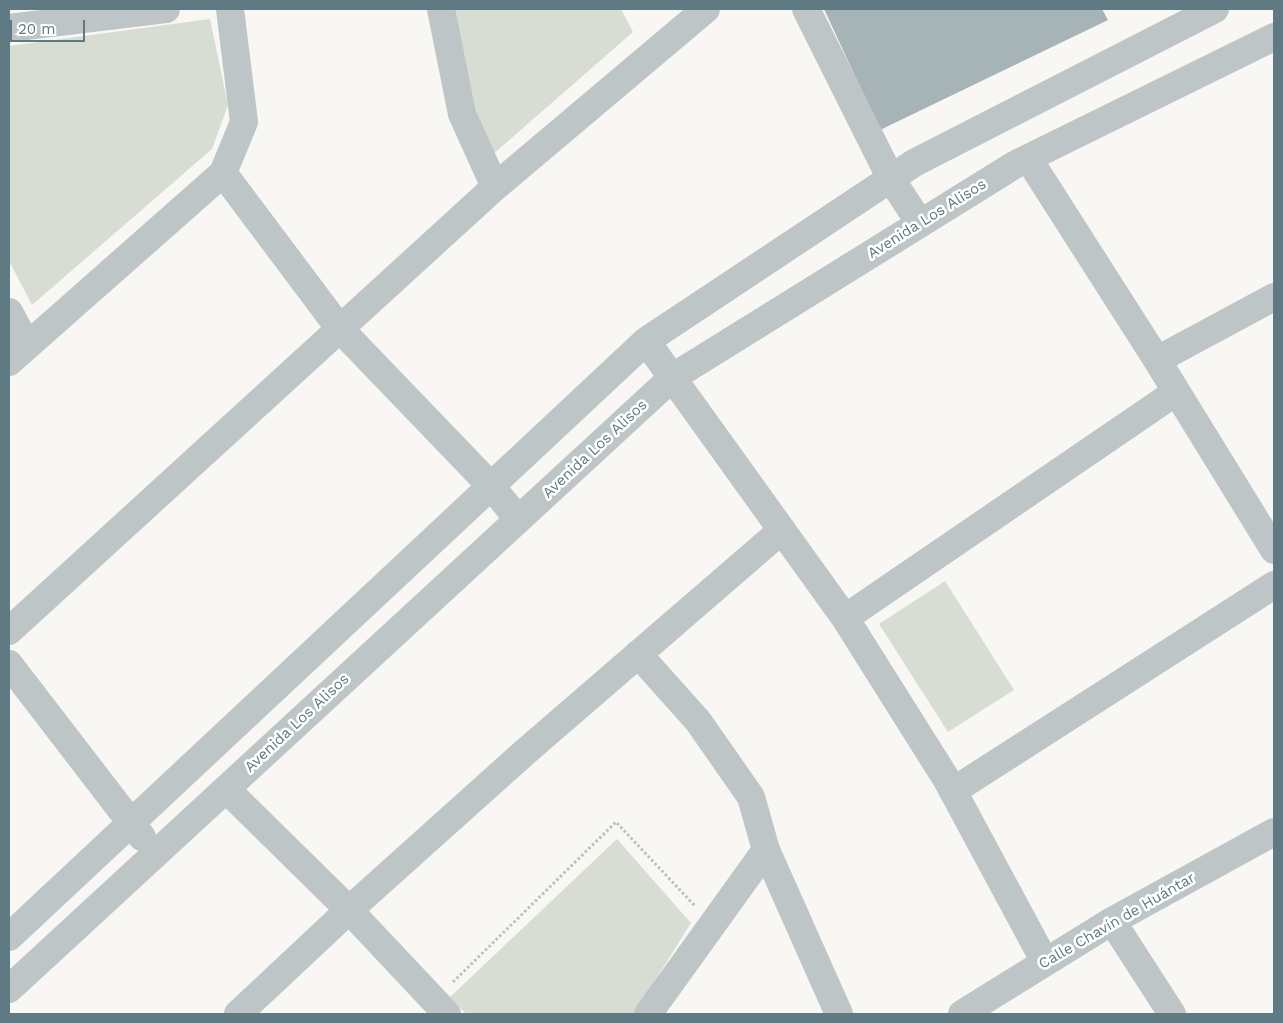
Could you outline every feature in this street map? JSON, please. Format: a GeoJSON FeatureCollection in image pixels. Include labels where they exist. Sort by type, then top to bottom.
{"type":"FeatureCollection","features":[{"type":"Feature","properties":{"kind":"street"},"geometry":{"type":"LineString","coordinates":[[9,28],[166,9]]}},
{"type":"Feature","properties":{"kind":"street"},"geometry":{"type":"LineString","coordinates":[[9,312],[18,354],[223,173],[244,122],[230,9]]}},
{"type":"Feature","properties":{"kind":"street"},"geometry":{"type":"LineString","coordinates":[[441,9],[462,114],[494,187]]}},
{"type":"Feature","properties":{"kind":"street"},"geometry":{"type":"LineString","coordinates":[[9,630],[494,187],[706,9]]}},
{"type":"Feature","properties":{"kind":"street"},"geometry":{"type":"LineString","coordinates":[[806,9],[890,179],[920,224]]}},
{"type":"Feature","properties":{"kind":"street"},"geometry":{"type":"LineString","coordinates":[[9,938],[646,341],[914,163],[1214,9]]}},
{"type":"Feature","properties":{"kind":"street","name":"Avenida Los Alisos"},"geometry":{"type":"LineString","coordinates":[[9,989],[673,377],[1028,158],[1274,38]]}},
{"type":"Feature","properties":{"kind":"street"},"geometry":{"type":"LineString","coordinates":[[1028,158],[1176,392],[1266,517],[1274,550]]}},
{"type":"Feature","properties":{"kind":"street"},"geometry":{"type":"LineString","coordinates":[[223,173],[340,329],[491,486],[518,519]]}},
{"type":"Feature","properties":{"kind":"street"},"geometry":{"type":"LineString","coordinates":[[1157,360],[1274,297]]}},
{"type":"Feature","properties":{"kind":"street"},"geometry":{"type":"LineString","coordinates":[[646,341],[845,618],[952,791],[1045,962]]}},
{"type":"Feature","properties":{"kind":"street"},"geometry":{"type":"LineString","coordinates":[[845,618],[1176,392]]}},
{"type":"Feature","properties":{"kind":"street"},"geometry":{"type":"LineString","coordinates":[[238,1014],[349,910],[638,654],[782,530]]}},
{"type":"Feature","properties":{"kind":"street"},"geometry":{"type":"LineString","coordinates":[[952,791],[1274,585]]}},
{"type":"Feature","properties":{"kind":"street"},"geometry":{"type":"LineString","coordinates":[[638,654],[698,721],[751,797],[766,850],[839,1014]]}},
{"type":"Feature","properties":{"kind":"street"},"geometry":{"type":"LineString","coordinates":[[9,664],[155,854]]}},
{"type":"Feature","properties":{"kind":"street"},"geometry":{"type":"LineString","coordinates":[[226,789],[349,910],[441,1007]]}},
{"type":"Feature","properties":{"kind":"street","name":"Calle Chavín de Huántar"},"geometry":{"type":"LineString","coordinates":[[962,1014],[1112,921],[1274,832]]}},
{"type":"Feature","properties":{"kind":"street"},"geometry":{"type":"LineString","coordinates":[[648,1014],[766,850]]}},
{"type":"Feature","properties":{"kind":"street"},"geometry":{"type":"LineString","coordinates":[[1112,921],[1172,1014]]}},
{"type":"Feature","properties":{"kind":"path"},"geometry":{"type":"LineString","coordinates":[[441,1007],[616,822],[713,924]]}},
{"type":"Feature","properties":{"kind":"shaded area"},"geometry":{"type":"Polygon","coordinates":[[[455,9],[621,9],[633,32],[491,156],[470,98],[455,9]]]}},
{"type":"Feature","properties":{"kind":"shaded area"},"geometry":{"type":"Polygon","coordinates":[[[210,19],[228,105],[212,149],[32,305],[9,261],[9,46],[210,19]]]}},
{"type":"Feature","properties":{"kind":"shaded area"},"geometry":{"type":"Polygon","coordinates":[[[945,581],[1014,690],[948,732],[879,624],[945,581]]]}},
{"type":"Feature","properties":{"kind":"shaded area"},"geometry":{"type":"Polygon","coordinates":[[[617,839],[691,923],[634,1014],[466,1014],[450,997],[617,839]]]}},
{"type":"Feature","properties":{"kind":"building"},"geometry":{"type":"Polygon","coordinates":[[[824,9],[1102,9],[1108,20],[880,130],[824,9]]]}}]}
